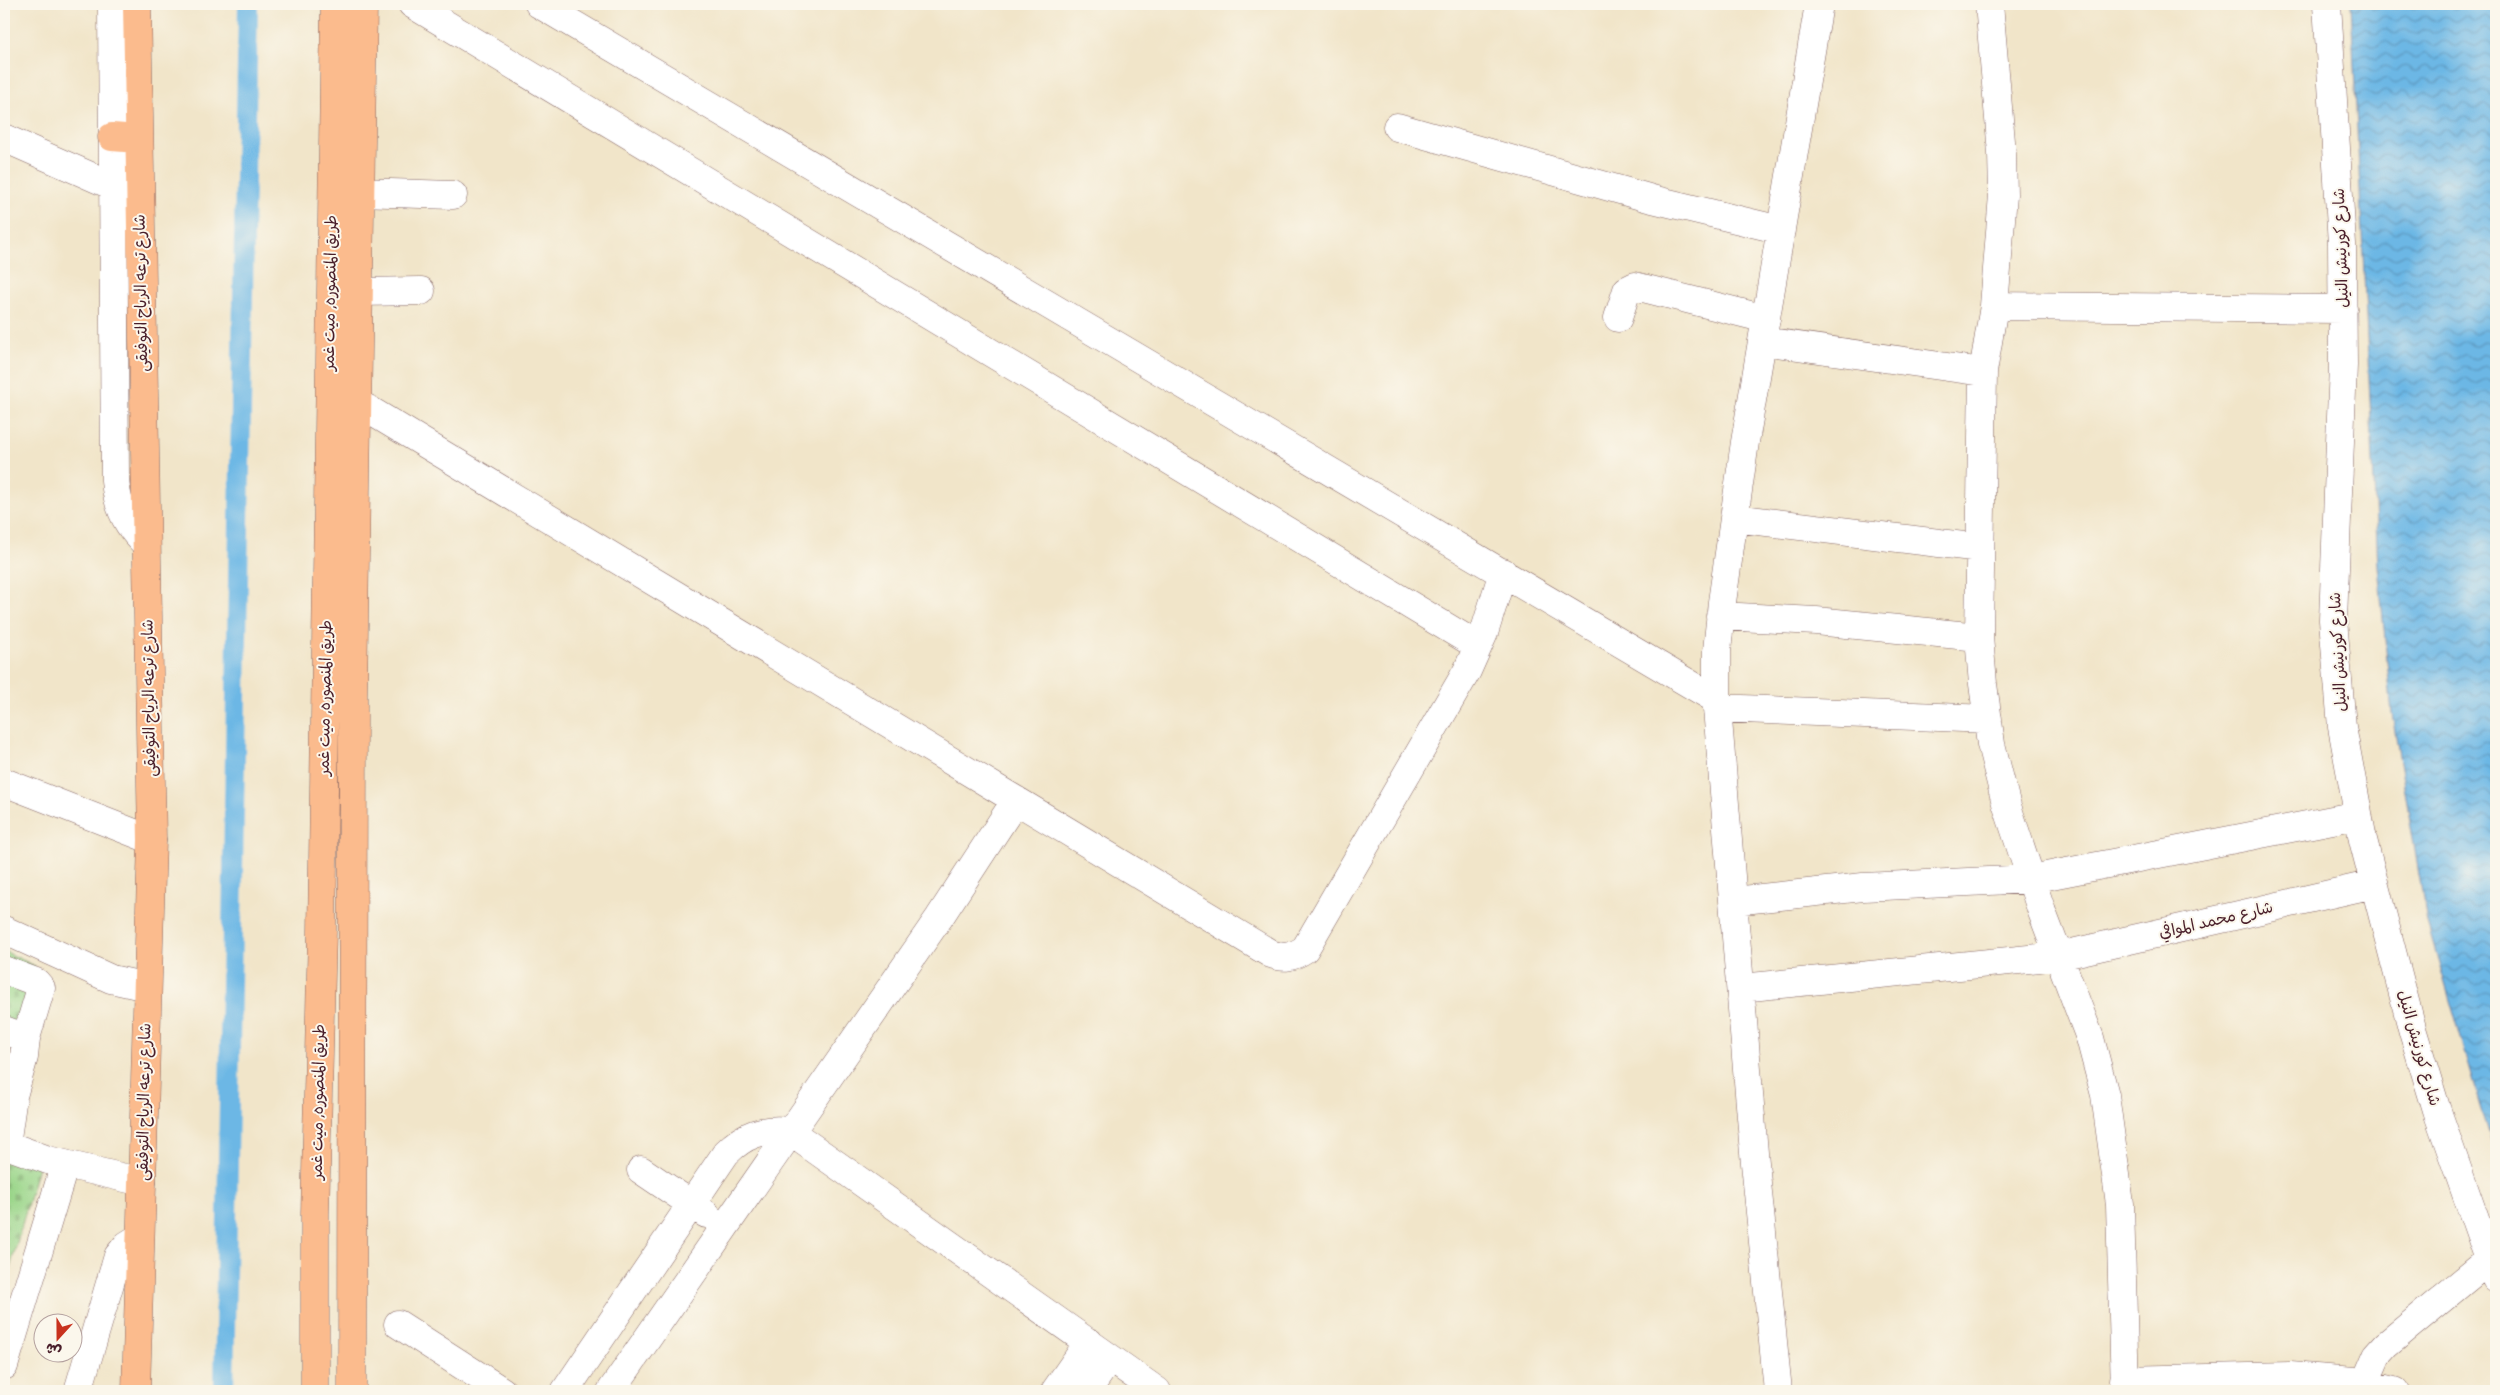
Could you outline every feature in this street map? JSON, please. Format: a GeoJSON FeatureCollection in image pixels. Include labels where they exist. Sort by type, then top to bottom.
{"type":"FeatureCollection","features":[{"type":"Feature","properties":{"kind":"main road","name":"شارع ترعه الرياح التوفيقى"},"geometry":{"type":"LineString","coordinates":[[136,1391],[152,840],[146,544],[125,138],[137,4]]}},
{"type":"Feature","properties":{"kind":"main road","name":"طريق المنصوره, ميت غمر"},"geometry":{"type":"LineString","coordinates":[[315,1391],[316,1204],[322,932],[335,4]]}},
{"type":"Feature","properties":{"kind":"main road","name":"طريق المنصوره, ميت غمر"},"geometry":{"type":"LineString","coordinates":[[352,1391],[353,704],[363,4]]}},
{"type":"Feature","properties":{"kind":"street"},"geometry":{"type":"LineString","coordinates":[[112,4],[125,138],[113,186],[116,491],[118,503],[129,526],[146,544]]}},
{"type":"Feature","properties":{"kind":"street"},"geometry":{"type":"LineString","coordinates":[[412,4],[1478,646]]}},
{"type":"Feature","properties":{"kind":"street"},"geometry":{"type":"LineString","coordinates":[[539,4],[1504,572],[1717,704],[1988,719]]}},
{"type":"Feature","properties":{"kind":"street"},"geometry":{"type":"LineString","coordinates":[[1778,1391],[1754,1153],[1717,704],[1720,616],[1734,518],[1819,4]]}},
{"type":"Feature","properties":{"kind":"street"},"geometry":{"type":"LineString","coordinates":[[1989,4],[2002,153],[2003,195],[1994,306],[1983,372],[1979,637],[1991,744],[2006,803],[2031,879],[2090,1038],[2105,1095],[2120,1204],[2125,1386],[2290,1376],[2365,1384],[2395,1391]]}},
{"type":"Feature","properties":{"kind":"street","name":"شارع كورنيش النيل"},"geometry":{"type":"LineString","coordinates":[[2327,4],[2341,209],[2343,309],[2333,620],[2342,728],[2358,815],[2374,884],[2424,1073],[2493,1270]]}},
{"type":"Feature","properties":{"kind":"street"},"geometry":{"type":"LineString","coordinates":[[1397,127],[1652,199],[1782,230]]}},
{"type":"Feature","properties":{"kind":"street"},"geometry":{"type":"LineString","coordinates":[[4,138],[113,186]]}},
{"type":"Feature","properties":{"kind":"street"},"geometry":{"type":"LineString","coordinates":[[360,192],[453,195]]}},
{"type":"Feature","properties":{"kind":"street"},"geometry":{"type":"LineString","coordinates":[[1618,318],[1627,290],[1635,286],[1765,330],[1983,372]]}},
{"type":"Feature","properties":{"kind":"street"},"geometry":{"type":"LineString","coordinates":[[358,292],[421,291]]}},
{"type":"Feature","properties":{"kind":"street"},"geometry":{"type":"LineString","coordinates":[[1994,306],[2343,309]]}},
{"type":"Feature","properties":{"kind":"street"},"geometry":{"type":"LineString","coordinates":[[356,402],[1271,954],[1280,957],[1297,954],[1305,949],[1467,671],[1478,646],[1504,572]]}},
{"type":"Feature","properties":{"kind":"street"},"geometry":{"type":"LineString","coordinates":[[1734,518],[1980,548]]}},
{"type":"Feature","properties":{"kind":"street"},"geometry":{"type":"LineString","coordinates":[[1720,616],[1816,621],[1979,637]]}},
{"type":"Feature","properties":{"kind":"street"},"geometry":{"type":"LineString","coordinates":[[4,782],[152,840]]}},
{"type":"Feature","properties":{"kind":"street"},"geometry":{"type":"LineString","coordinates":[[611,1391],[789,1131],[939,918],[1016,800]]}},
{"type":"Feature","properties":{"kind":"street"},"geometry":{"type":"LineString","coordinates":[[1734,901],[1863,887],[2031,879],[2358,815]]}},
{"type":"Feature","properties":{"kind":"street","name":"شارع محمد الموافي"},"geometry":{"type":"LineString","coordinates":[[1741,988],[2059,956],[2374,884]]}},
{"type":"Feature","properties":{"kind":"street"},"geometry":{"type":"LineString","coordinates":[[4,930],[111,979],[147,987]]}},
{"type":"Feature","properties":{"kind":"street"},"geometry":{"type":"LineString","coordinates":[[4,970],[36,982],[41,988],[15,1034],[5,1144],[66,1164],[142,1182]]}},
{"type":"Feature","properties":{"kind":"street"},"geometry":{"type":"LineString","coordinates":[[565,1391],[726,1153],[739,1140],[763,1131],[789,1131],[1157,1391]]}},
{"type":"Feature","properties":{"kind":"street"},"geometry":{"type":"LineString","coordinates":[[4,1366],[66,1164]]}},
{"type":"Feature","properties":{"kind":"street"},"geometry":{"type":"LineString","coordinates":[[641,1170],[724,1226]]}},
{"type":"Feature","properties":{"kind":"street"},"geometry":{"type":"LineString","coordinates":[[78,1391],[118,1256],[127,1245],[140,1237]]}},
{"type":"Feature","properties":{"kind":"street"},"geometry":{"type":"LineString","coordinates":[[2365,1384],[2377,1355],[2386,1345],[2493,1270]]}},
{"type":"Feature","properties":{"kind":"street"},"geometry":{"type":"LineString","coordinates":[[398,1324],[502,1391]]}},
{"type":"Feature","properties":{"kind":"street"},"geometry":{"type":"LineString","coordinates":[[1055,1391],[1089,1342]]}},
{"type":"Feature","properties":{"kind":"street"},"geometry":{"type":"LineString","coordinates":[[1087,1391],[1110,1358]]}},
{"type":"Feature","properties":{"kind":"green space"},"geometry":{"type":"Polygon","coordinates":[[[4,951],[35,966],[4,1069],[4,951]]]}},
{"type":"Feature","properties":{"kind":"green space"},"geometry":{"type":"Polygon","coordinates":[[[4,1148],[39,1163],[4,1290],[4,1148]]]}},
{"type":"Feature","properties":{"kind":"water"},"geometry":{"type":"Polygon","coordinates":[[[2351,4],[2496,4],[2496,1158],[2427,922],[2392,714],[2378,566],[2351,4]]]}},
{"type":"Feature","properties":{"kind":"waterway"},"geometry":{"type":"LineString","coordinates":[[224,1391],[248,4]]}}]}
